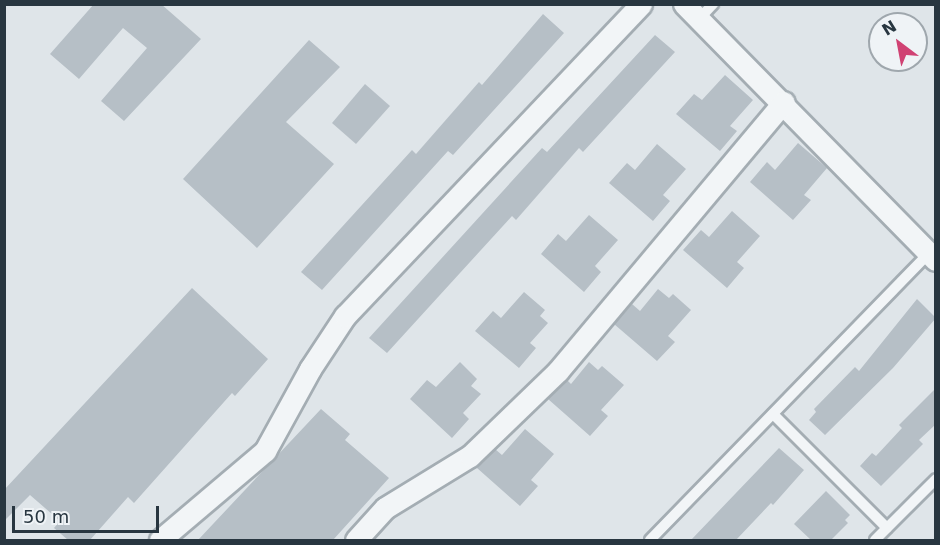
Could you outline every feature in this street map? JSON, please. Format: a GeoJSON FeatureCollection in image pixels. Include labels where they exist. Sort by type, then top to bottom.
{"type":"FeatureCollection","features":[{"type":"Feature","properties":{"kind":"street"},"geometry":{"type":"LineString","coordinates":[[160,540],[265,452],[310,369],[345,316],[641,4]]}},
{"type":"Feature","properties":{"kind":"street"},"geometry":{"type":"LineString","coordinates":[[698,9],[932,257]]}},
{"type":"Feature","properties":{"kind":"street"},"geometry":{"type":"LineString","coordinates":[[356,540],[385,508],[470,456],[558,371],[784,102]]}},
{"type":"Feature","properties":{"kind":"lane"},"geometry":{"type":"LineString","coordinates":[[650,540],[773,414],[932,257]]}},
{"type":"Feature","properties":{"kind":"lane"},"geometry":{"type":"LineString","coordinates":[[773,414],[887,528]]}},
{"type":"Feature","properties":{"kind":"lane"},"geometry":{"type":"LineString","coordinates":[[875,540],[936,479]]}},
{"type":"Feature","properties":{"kind":"building"},"geometry":{"type":"Polygon","coordinates":[[[94,4],[161,4],[201,39],[124,121],[101,101],[147,48],[123,28],[79,79],[50,54],[94,4]]]}},
{"type":"Feature","properties":{"kind":"building"},"geometry":{"type":"Polygon","coordinates":[[[543,14],[564,33],[453,155],[448,151],[322,290],[301,272],[412,150],[416,154],[479,82],[482,85],[543,14]]]}},
{"type":"Feature","properties":{"kind":"building"},"geometry":{"type":"Polygon","coordinates":[[[655,35],[675,52],[583,152],[579,148],[516,220],[512,216],[387,353],[369,338],[542,148],[547,152],[655,35]]]}},
{"type":"Feature","properties":{"kind":"building"},"geometry":{"type":"Polygon","coordinates":[[[309,40],[340,67],[286,122],[334,164],[257,248],[183,179],[309,40]]]}},
{"type":"Feature","properties":{"kind":"building"},"geometry":{"type":"Polygon","coordinates":[[[725,75],[753,100],[730,126],[737,131],[720,151],[676,114],[694,94],[702,100],[725,75]]]}},
{"type":"Feature","properties":{"kind":"building"},"geometry":{"type":"Polygon","coordinates":[[[365,84],[390,106],[356,144],[332,123],[365,84]]]}},
{"type":"Feature","properties":{"kind":"building"},"geometry":{"type":"Polygon","coordinates":[[[798,143],[827,168],[804,195],[811,200],[793,220],[750,182],[767,162],[775,170],[798,143]]]}},
{"type":"Feature","properties":{"kind":"building"},"geometry":{"type":"Polygon","coordinates":[[[657,144],[686,169],[663,195],[670,201],[653,221],[609,183],[627,163],[635,170],[657,144]]]}},
{"type":"Feature","properties":{"kind":"building"},"geometry":{"type":"Polygon","coordinates":[[[732,211],[760,236],[737,262],[744,268],[727,288],[683,250],[701,230],[709,237],[732,211]]]}},
{"type":"Feature","properties":{"kind":"building"},"geometry":{"type":"Polygon","coordinates":[[[589,215],[618,240],[595,266],[601,272],[584,292],[541,254],[558,234],[566,241],[589,215]]]}},
{"type":"Feature","properties":{"kind":"building"},"geometry":{"type":"Polygon","coordinates":[[[192,288],[268,359],[235,396],[232,393],[134,503],[128,497],[90,540],[68,540],[54,528],[60,521],[30,495],[4,521],[4,490],[192,288]]]}},
{"type":"Feature","properties":{"kind":"building"},"geometry":{"type":"Polygon","coordinates":[[[658,289],[669,298],[673,294],[691,310],[668,336],[675,342],[657,361],[614,324],[632,304],[640,311],[658,289]]]}},
{"type":"Feature","properties":{"kind":"building"},"geometry":{"type":"Polygon","coordinates":[[[524,292],[545,310],[540,316],[548,323],[530,343],[536,348],[519,368],[475,331],[493,311],[501,318],[524,292]]]}},
{"type":"Feature","properties":{"kind":"building"},"geometry":{"type":"Polygon","coordinates":[[[917,299],[936,318],[893,368],[825,435],[809,420],[816,412],[814,409],[855,367],[859,371],[917,299]]]}},
{"type":"Feature","properties":{"kind":"building"},"geometry":{"type":"Polygon","coordinates":[[[460,362],[477,379],[471,386],[481,394],[463,413],[469,419],[452,438],[410,399],[427,380],[436,387],[460,362]]]}},
{"type":"Feature","properties":{"kind":"building"},"geometry":{"type":"Polygon","coordinates":[[[589,362],[598,370],[602,366],[624,385],[601,410],[608,416],[590,436],[548,399],[567,380],[571,384],[589,362]]]}},
{"type":"Feature","properties":{"kind":"building"},"geometry":{"type":"Polygon","coordinates":[[[936,388],[936,424],[919,440],[923,444],[881,486],[860,466],[872,453],[876,456],[902,428],[899,425],[936,388]]]}},
{"type":"Feature","properties":{"kind":"building"},"geometry":{"type":"Polygon","coordinates":[[[321,409],[350,434],[345,440],[389,478],[333,540],[198,540],[321,409]]]}},
{"type":"Feature","properties":{"kind":"building"},"geometry":{"type":"Polygon","coordinates":[[[525,429],[554,454],[531,480],[538,486],[520,506],[477,468],[495,449],[502,455],[525,429]]]}},
{"type":"Feature","properties":{"kind":"building"},"geometry":{"type":"Polygon","coordinates":[[[779,448],[804,470],[773,505],[771,503],[736,540],[691,540],[779,448]]]}},
{"type":"Feature","properties":{"kind":"building"},"geometry":{"type":"Polygon","coordinates":[[[826,491],[850,515],[845,520],[848,523],[831,540],[811,540],[794,524],[826,491]]]}}]}
